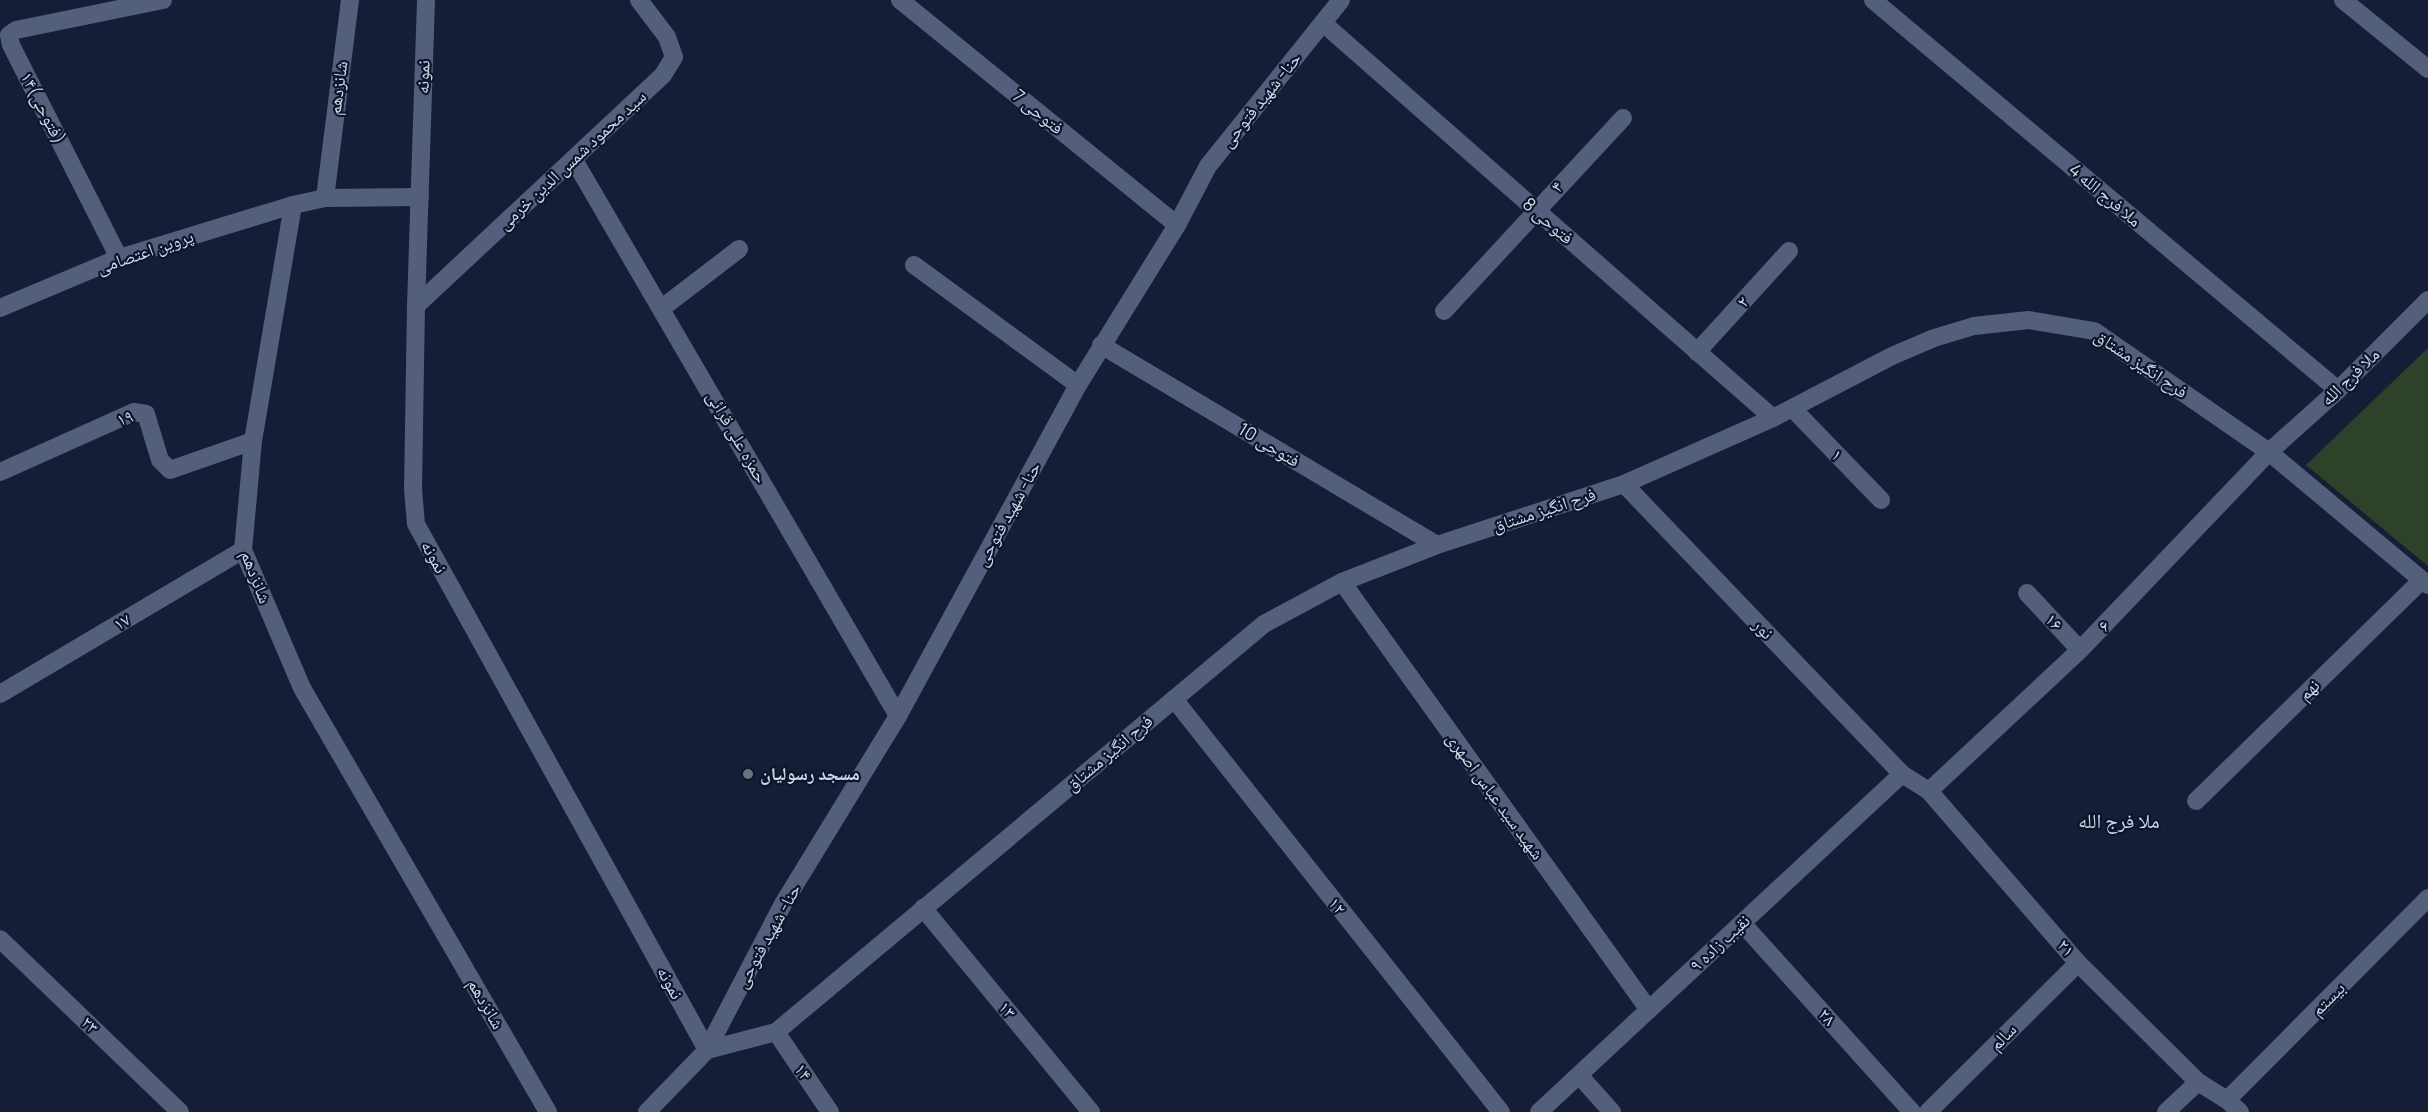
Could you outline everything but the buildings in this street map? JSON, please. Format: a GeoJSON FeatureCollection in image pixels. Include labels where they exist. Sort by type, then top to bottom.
{"type":"FeatureCollection","features":[{"type":"Feature","properties":{"kind":"street","name":"۱۴(فتوحی)"},"geometry":{"type":"LineString","coordinates":[[119,258],[11,45],[9,35],[16,30],[88,8],[164,0]]}},
{"type":"Feature","properties":{"kind":"street","name":"شانزدهم"},"geometry":{"type":"LineString","coordinates":[[325,198],[350,0]]}},
{"type":"Feature","properties":{"kind":"street","name":"نمونه"},"geometry":{"type":"LineString","coordinates":[[426,0],[416,306],[413,489],[416,524],[707,1050]]}},
{"type":"Feature","properties":{"kind":"street","name":"سید محمود شمس الدین خرمی"},"geometry":{"type":"LineString","coordinates":[[416,306],[663,75],[674,57],[667,37],[639,0]]}},
{"type":"Feature","properties":{"kind":"street","name":"فتوحی 7"},"geometry":{"type":"LineString","coordinates":[[900,0],[1177,225]]}},
{"type":"Feature","properties":{"kind":"street","name":"حنا- شهید فتوحی"},"geometry":{"type":"LineString","coordinates":[[707,1050],[783,904],[898,716],[1078,385],[1177,225],[1208,166],[1341,0]]}},
{"type":"Feature","properties":{"kind":"street","name":"4 ملا فرج الله"},"geometry":{"type":"LineString","coordinates":[[1873,0],[2338,390]]}},
{"type":"Feature","properties":{"kind":"street"},"geometry":{"type":"LineString","coordinates":[[2343,0],[2428,69]]}},
{"type":"Feature","properties":{"kind":"street","name":"فتوحی 8"},"geometry":{"type":"LineString","coordinates":[[1323,23],[1773,418]]}},
{"type":"Feature","properties":{"kind":"street","name":"۴"},"geometry":{"type":"LineString","coordinates":[[1444,311],[1535,210],[1623,118]]}},
{"type":"Feature","properties":{"kind":"street","name":"حمزه علی قرائی"},"geometry":{"type":"LineString","coordinates":[[574,160],[898,716]]}},
{"type":"Feature","properties":{"kind":"street"},"geometry":{"type":"LineString","coordinates":[[293,205],[325,198],[420,197]]}},
{"type":"Feature","properties":{"kind":"street","name":"شانزدهم"},"geometry":{"type":"LineString","coordinates":[[293,205],[253,441],[243,550],[302,688],[548,1112]]}},
{"type":"Feature","properties":{"kind":"street","name":"پروین اعتصامی"},"geometry":{"type":"LineString","coordinates":[[0,308],[119,258],[293,205]]}},
{"type":"Feature","properties":{"kind":"street"},"geometry":{"type":"LineString","coordinates":[[662,308],[739,249]]}},
{"type":"Feature","properties":{"kind":"street","name":"۲"},"geometry":{"type":"LineString","coordinates":[[1697,352],[1789,251]]}},
{"type":"Feature","properties":{"kind":"street"},"geometry":{"type":"LineString","coordinates":[[914,265],[1078,385]]}},
{"type":"Feature","properties":{"kind":"street","name":"ملا فرج الله"},"geometry":{"type":"LineString","coordinates":[[2269,452],[2338,390],[2428,300]]}},
{"type":"Feature","properties":{"kind":"street","name":"فرح انگیز مشتاق"},"geometry":{"type":"LineString","coordinates":[[707,1050],[776,1032],[1249,634],[1342,582],[1437,545],[1624,484],[1793,409],[1892,356],[1934,338],[1974,326],[2029,320],[2094,331],[2269,452],[2425,582]]}},
{"type":"Feature","properties":{"kind":"street","name":"فتوحی 10"},"geometry":{"type":"LineString","coordinates":[[1101,345],[1437,545]]}},
{"type":"Feature","properties":{"kind":"street","name":"۱"},"geometry":{"type":"LineString","coordinates":[[1793,409],[1881,500]]}},
{"type":"Feature","properties":{"kind":"street","name":"۱۹"},"geometry":{"type":"LineString","coordinates":[[0,472],[134,412],[146,414],[160,460],[170,470],[253,441]]}},
{"type":"Feature","properties":{"kind":"street","name":"۶"},"geometry":{"type":"LineString","coordinates":[[1929,791],[2080,650],[2269,452]]}},
{"type":"Feature","properties":{"kind":"street","name":"نور"},"geometry":{"type":"LineString","coordinates":[[1624,484],[1902,774]]}},
{"type":"Feature","properties":{"kind":"street","name":"۱۷"},"geometry":{"type":"LineString","coordinates":[[0,694],[243,550]]}},
{"type":"Feature","properties":{"kind":"street","name":"شهید سید عباس اصهری"},"geometry":{"type":"LineString","coordinates":[[1342,582],[1649,1010]]}},
{"type":"Feature","properties":{"kind":"street","name":"نهم"},"geometry":{"type":"LineString","coordinates":[[2196,801],[2425,582]]}},
{"type":"Feature","properties":{"kind":"street","name":"۱۶"},"geometry":{"type":"LineString","coordinates":[[2027,593],[2080,650]]}},
{"type":"Feature","properties":{"kind":"street","name":"۱۲"},"geometry":{"type":"LineString","coordinates":[[1174,699],[1501,1112]]}},
{"type":"Feature","properties":{"kind":"street","name":"۲۱"},"geometry":{"type":"LineString","coordinates":[[1902,774],[1929,791],[2078,963],[2198,1082],[2234,1106]]}},
{"type":"Feature","properties":{"kind":"street","name":"نقیب زاده ۹"},"geometry":{"type":"LineString","coordinates":[[1539,1112],[1902,774]]}},
{"type":"Feature","properties":{"kind":"street","name":"بیستم"},"geometry":{"type":"LineString","coordinates":[[2234,1106],[2428,898]]}},
{"type":"Feature","properties":{"kind":"street","name":"۱۳"},"geometry":{"type":"LineString","coordinates":[[923,908],[1088,1111]]}},
{"type":"Feature","properties":{"kind":"street","name":"۲۸"},"geometry":{"type":"LineString","coordinates":[[1742,923],[1912,1112]]}},
{"type":"Feature","properties":{"kind":"street","name":"۲۳"},"geometry":{"type":"LineString","coordinates":[[0,939],[180,1112]]}},
{"type":"Feature","properties":{"kind":"street","name":"سالم"},"geometry":{"type":"LineString","coordinates":[[1928,1112],[2078,963]]}},
{"type":"Feature","properties":{"kind":"street","name":"۱۴"},"geometry":{"type":"LineString","coordinates":[[776,1032],[830,1112]]}},
{"type":"Feature","properties":{"kind":"street"},"geometry":{"type":"LineString","coordinates":[[647,1112],[707,1050]]}},
{"type":"Feature","properties":{"kind":"street"},"geometry":{"type":"LineString","coordinates":[[1579,1075],[1612,1112]]}},
{"type":"Feature","properties":{"kind":"street"},"geometry":{"type":"LineString","coordinates":[[2166,1112],[2198,1082]]}},
{"type":"Feature","properties":{"kind":"green space"},"geometry":{"type":"Polygon","coordinates":[[[2428,348],[2428,566],[2306,465],[2428,348]]]}},
{"type":"Feature","properties":{"kind":"place","name":"مسجد رسولیان"},"geometry":{"type":"Point","coordinates":[748,774]}},
{"type":"Feature","properties":{"kind":"district","name":"ملا فرج الله"},"geometry":{"type":"Point","coordinates":[2119,821]}}]}
